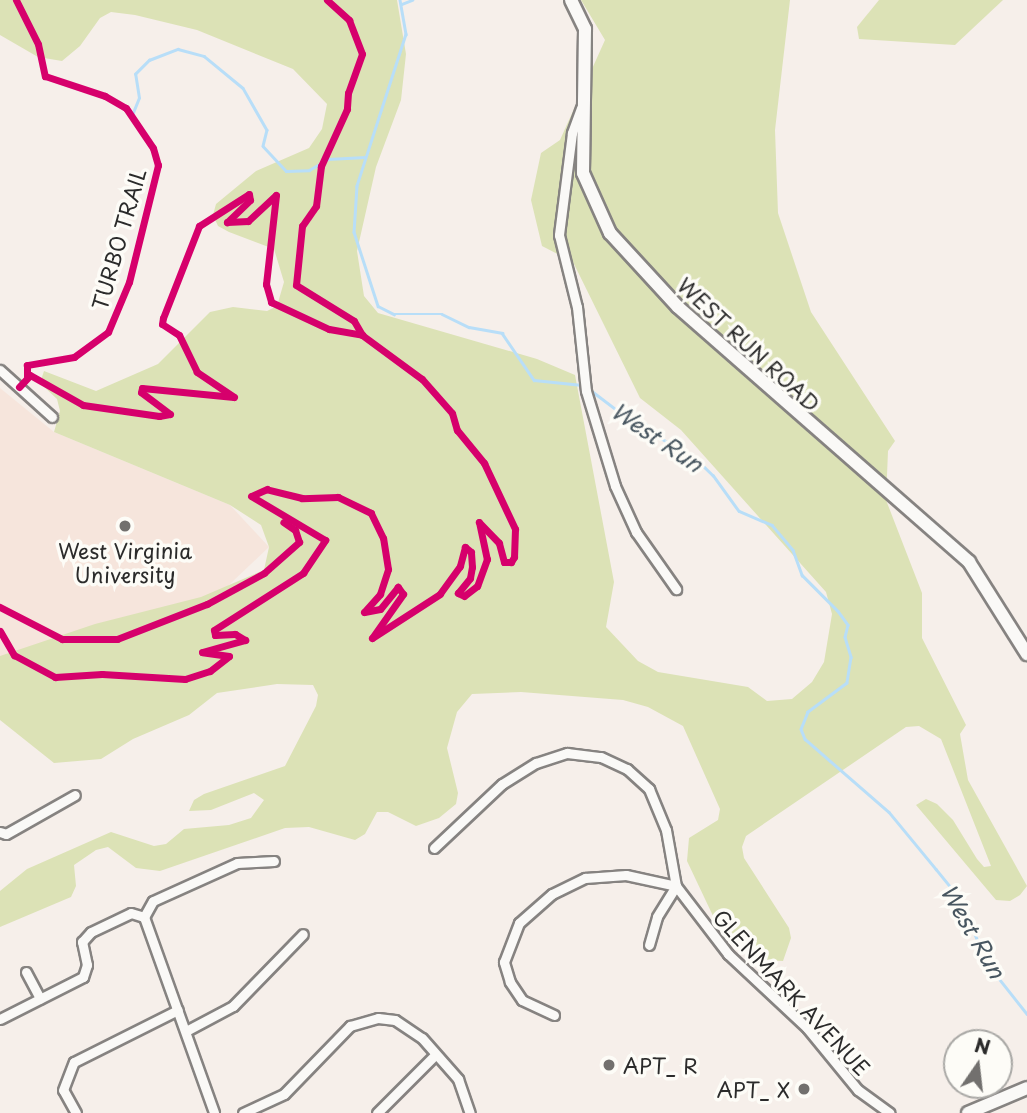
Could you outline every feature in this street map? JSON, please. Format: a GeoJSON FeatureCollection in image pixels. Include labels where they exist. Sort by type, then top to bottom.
{"type":"FeatureCollection","features":[{"type":"Feature","properties":{"kind":"street","name":"WEST RUN ROAD"},"geometry":{"type":"LineString","coordinates":[[571,0],[584,29],[583,173],[610,233],[678,307],[969,562],[1027,654]]}},
{"type":"Feature","properties":{"kind":"street"},"geometry":{"type":"LineString","coordinates":[[582,103],[572,133],[559,235],[577,307],[586,391],[615,486],[636,532],[677,589]]}},
{"type":"Feature","properties":{"kind":"street"},"geometry":{"type":"LineString","coordinates":[[0,370],[52,416]]}},
{"type":"Feature","properties":{"kind":"street"},"geometry":{"type":"LineString","coordinates":[[434,848],[502,784],[536,763],[567,753],[601,757],[626,769],[649,789],[666,831],[676,886],[657,917],[649,945]]}},
{"type":"Feature","properties":{"kind":"street"},"geometry":{"type":"LineString","coordinates":[[0,832],[6,834],[75,795]]}},
{"type":"Feature","properties":{"kind":"street"},"geometry":{"type":"LineString","coordinates":[[215,1113],[144,917],[153,901],[237,863],[274,861]]}},
{"type":"Feature","properties":{"kind":"street"},"geometry":{"type":"LineString","coordinates":[[554,1015],[522,1000],[510,982],[504,962],[519,923],[552,894],[585,878],[626,875],[676,886]]}},
{"type":"Feature","properties":{"kind":"street","name":"GLENMARK AVENUE"},"geometry":{"type":"LineString","coordinates":[[676,886],[727,954],[807,1028],[858,1090],[890,1113]]}},
{"type":"Feature","properties":{"kind":"street"},"geometry":{"type":"LineString","coordinates":[[0,1019],[83,977],[87,965],[81,949],[85,936],[131,913],[144,917]]}},
{"type":"Feature","properties":{"kind":"street"},"geometry":{"type":"LineString","coordinates":[[186,1031],[233,1006],[303,934]]}},
{"type":"Feature","properties":{"kind":"street"},"geometry":{"type":"LineString","coordinates":[[26,972],[40,998]]}},
{"type":"Feature","properties":{"kind":"street"},"geometry":{"type":"LineString","coordinates":[[76,1113],[63,1090],[74,1062],[178,1010]]}},
{"type":"Feature","properties":{"kind":"street"},"geometry":{"type":"LineString","coordinates":[[243,1113],[284,1094],[339,1036],[362,1020],[395,1020],[410,1027],[465,1090],[470,1113]]}},
{"type":"Feature","properties":{"kind":"street"},"geometry":{"type":"LineString","coordinates":[[377,1113],[435,1055]]}},
{"type":"Feature","properties":{"kind":"street"},"geometry":{"type":"LineString","coordinates":[[968,1113],[1025,1089]]}},
{"type":"Feature","properties":{"kind":"shaded area","name":"West Virginia University"},"geometry":{"type":"Polygon","coordinates":[[[0,388],[54,432],[230,505],[269,547],[210,603],[0,659],[0,388]]]}},
{"type":"Feature","properties":{"kind":"green space"},"geometry":{"type":"Polygon","coordinates":[[[0,0],[397,0],[406,54],[401,100],[376,167],[357,251],[364,296],[378,313],[537,359],[575,375],[614,582],[606,627],[638,661],[658,672],[748,687],[767,701],[792,699],[812,682],[824,662],[832,614],[826,592],[681,430],[640,398],[573,262],[542,246],[531,200],[541,153],[560,140],[605,40],[581,0],[790,0],[775,130],[778,213],[811,312],[895,441],[888,451],[886,500],[922,593],[922,638],[966,725],[960,734],[968,780],[1027,886],[1020,895],[1010,901],[996,900],[916,805],[926,799],[937,804],[953,820],[977,859],[984,867],[991,866],[941,739],[919,726],[906,727],[746,836],[742,847],[744,858],[789,928],[791,938],[783,961],[760,960],[730,938],[714,918],[687,861],[689,838],[718,820],[720,809],[683,726],[648,707],[623,700],[521,692],[472,694],[457,712],[447,748],[458,793],[456,804],[439,818],[416,826],[388,812],[377,812],[365,834],[355,840],[309,827],[285,828],[160,871],[136,868],[108,847],[96,850],[74,865],[76,886],[71,897],[0,927],[0,891],[27,869],[111,832],[154,846],[166,844],[184,829],[229,825],[251,818],[264,800],[254,793],[211,810],[189,811],[194,800],[204,794],[285,766],[316,706],[318,695],[313,685],[277,684],[217,693],[189,715],[133,739],[101,759],[54,763],[0,720],[0,656],[95,624],[201,597],[264,570],[269,547],[261,525],[230,505],[54,432],[60,411],[57,399],[40,383],[44,371],[96,391],[158,364],[210,312],[233,307],[267,311],[277,306],[284,282],[274,249],[218,226],[213,215],[216,204],[256,171],[309,148],[322,129],[327,104],[293,69],[197,30],[135,15],[111,12],[100,18],[80,46],[62,61],[38,57],[0,35],[0,0]]]}},
{"type":"Feature","properties":{"kind":"green space"},"geometry":{"type":"Polygon","coordinates":[[[879,0],[1003,0],[955,45],[859,39],[857,27],[879,0]]]}},
{"type":"Feature","properties":{"kind":"waterway","name":"West Run"},"geometry":{"type":"LineString","coordinates":[[400,0],[406,34],[357,186],[354,232],[378,306],[394,314],[442,314],[469,327],[502,333],[534,380],[582,385]]}},
{"type":"Feature","properties":{"kind":"waterway"},"geometry":{"type":"LineString","coordinates":[[402,4],[412,0]]}},
{"type":"Feature","properties":{"kind":"waterway"},"geometry":{"type":"LineString","coordinates":[[132,115],[139,98],[135,74],[149,60],[178,49],[204,56],[243,88],[267,130],[263,146],[286,171],[309,170],[328,159],[365,157]]}},
{"type":"Feature","properties":{"kind":"waterway","name":"West Run"},"geometry":{"type":"LineString","coordinates":[[588,388],[626,417],[643,421],[655,435],[693,456],[713,475],[739,511],[772,525],[793,550],[802,575],[838,611],[848,625],[845,637],[851,657],[847,683],[808,712],[801,729],[805,739],[889,812],[962,901],[986,962],[1027,1014]]}},
{"type":"Feature","properties":{"kind":"cycle path","name":"TURBO TRAIL"},"geometry":{"type":"LineString","coordinates":[[16,0],[38,44],[45,76],[105,96],[126,108],[153,148],[158,165],[129,282],[108,332],[74,357],[27,365],[27,376]]}},
{"type":"Feature","properties":{"kind":"cycle path"},"geometry":{"type":"LineString","coordinates":[[327,0],[349,20],[362,54],[348,93],[347,109],[321,166],[316,206],[302,226],[296,285],[354,321],[362,335]]}},
{"type":"Feature","properties":{"kind":"cycle path"},"geometry":{"type":"LineString","coordinates":[[19,387],[30,375],[83,405],[159,416],[170,414],[141,392],[142,388],[234,397],[197,372],[179,335],[162,324],[163,318],[199,226],[249,194],[250,200],[227,222],[248,221],[276,195],[266,284],[271,302],[329,329],[362,335],[422,379],[452,413],[457,430],[484,463],[515,529],[514,557],[511,562],[504,562],[499,543],[479,522],[487,559],[477,586],[464,596],[458,593],[470,578],[472,567],[471,552],[465,547],[460,566],[440,594],[372,638],[403,594],[398,587],[380,609],[364,612],[380,594],[388,569],[383,538],[371,513],[338,497],[302,498],[267,489],[251,496]]}},
{"type":"Feature","properties":{"kind":"cycle path"},"geometry":{"type":"LineString","coordinates":[[0,631],[14,655],[55,677],[102,674],[185,679],[210,671],[229,656],[202,652],[245,640],[235,634],[215,635],[214,630],[303,573],[325,540],[251,496]]}},
{"type":"Feature","properties":{"kind":"cycle path"},"geometry":{"type":"LineString","coordinates":[[0,607],[62,639],[117,639],[207,604],[264,573],[299,542],[295,530],[283,522]]}},
{"type":"Feature","properties":{"kind":"place","name":"West Virginia University"},"geometry":{"type":"Point","coordinates":[125,526]}},
{"type":"Feature","properties":{"kind":"place","name":"APT_ R"},"geometry":{"type":"Point","coordinates":[609,1065]}},
{"type":"Feature","properties":{"kind":"place","name":"APT_ X"},"geometry":{"type":"Point","coordinates":[804,1089]}}]}
